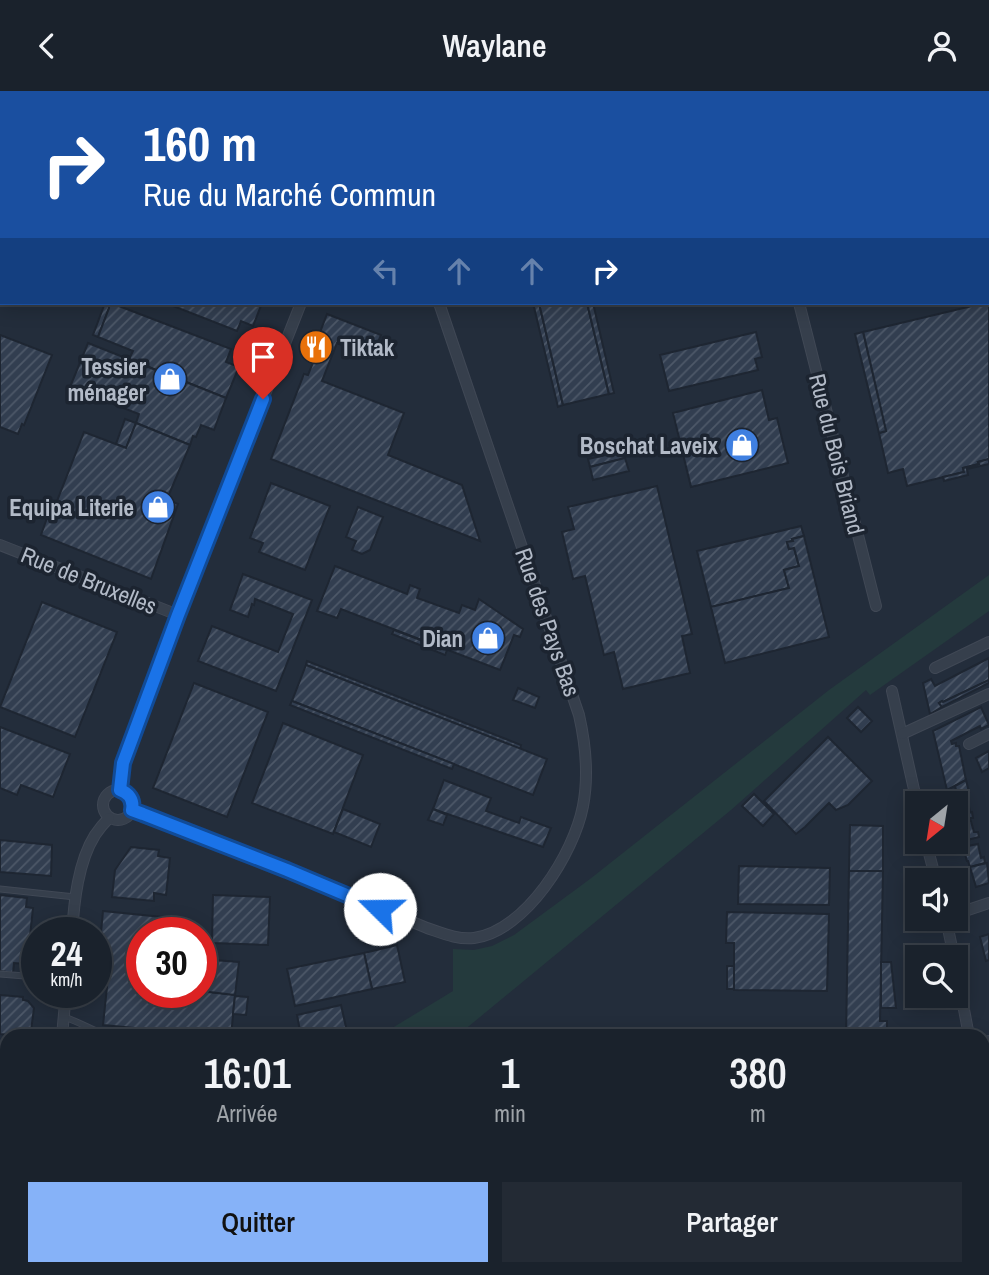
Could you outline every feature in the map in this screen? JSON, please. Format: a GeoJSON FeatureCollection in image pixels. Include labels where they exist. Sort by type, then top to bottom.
{"type":"FeatureCollection","features":[{"type":"Feature","properties":{"kind":"street"},"geometry":{"type":"LineString","coordinates":[[120,790],[123,763],[178,615],[300,305]]}},
{"type":"Feature","properties":{"kind":"street","name":"Rue des Pays Bas"},"geometry":{"type":"LineString","coordinates":[[132,810],[445,934],[473,938],[503,927],[525,909],[557,869],[568,850],[583,805],[585,742],[579,715],[440,305]]}},
{"type":"Feature","properties":{"kind":"street","name":"Rue du Bois Briand"},"geometry":{"type":"LineString","coordinates":[[800,305],[876,606]]}},
{"type":"Feature","properties":{"kind":"street","name":"Rue de Bruxelles"},"geometry":{"type":"LineString","coordinates":[[0,544],[178,615]]}},
{"type":"Feature","properties":{"kind":"street"},"geometry":{"type":"LineString","coordinates":[[935,668],[989,642]]}},
{"type":"Feature","properties":{"kind":"street"},"geometry":{"type":"LineString","coordinates":[[892,691],[914,791]]}},
{"type":"Feature","properties":{"kind":"street"},"geometry":{"type":"LineString","coordinates":[[902,734],[989,694]]}},
{"type":"Feature","properties":{"kind":"street"},"geometry":{"type":"LineString","coordinates":[[970,744],[989,734]]}},
{"type":"Feature","properties":{"kind":"street"},"geometry":{"type":"LineString","coordinates":[[120,790],[132,799],[132,810],[123,820],[109,818],[103,810],[103,800],[110,792],[120,790]]}},
{"type":"Feature","properties":{"kind":"street"},"geometry":{"type":"LineString","coordinates":[[73,917],[82,865],[94,836],[109,818]]}},
{"type":"Feature","properties":{"kind":"street"},"geometry":{"type":"LineString","coordinates":[[968,910],[989,903]]}},
{"type":"Feature","properties":{"kind":"street"},"geometry":{"type":"LineString","coordinates":[[63,1029],[65,1008]]}},
{"type":"Feature","properties":{"kind":"street"},"geometry":{"type":"LineString","coordinates":[[963,1008],[967,1029]]}},
{"type":"Feature","properties":{"kind":"lane"},"geometry":{"type":"LineString","coordinates":[[0,889],[75,897]]}},
{"type":"Feature","properties":{"kind":"lane"},"geometry":{"type":"LineString","coordinates":[[0,974],[21,976]]}},
{"type":"Feature","properties":{"kind":"lane"},"geometry":{"type":"LineString","coordinates":[[64,1017],[91,1029]]}},
{"type":"Feature","properties":{"kind":"green space"},"geometry":{"type":"Polygon","coordinates":[[[989,575],[989,611],[870,695],[866,690],[731,810],[465,1029],[391,1029],[453,991],[453,949],[474,950],[492,946],[514,935],[590,879],[829,690],[989,575]]]}},
{"type":"Feature","properties":{"kind":"building"},"geometry":{"type":"Polygon","coordinates":[[[104,305],[110,305],[98,337],[93,335],[104,305]]]}},
{"type":"Feature","properties":{"kind":"building"},"geometry":{"type":"Polygon","coordinates":[[[110,305],[116,305],[231,349],[226,362],[239,367],[226,398],[129,359],[133,351],[98,337],[110,305]]]}},
{"type":"Feature","properties":{"kind":"building"},"geometry":{"type":"Polygon","coordinates":[[[261,305],[253,326],[241,321],[237,331],[173,306],[261,305]]]}},
{"type":"Feature","properties":{"kind":"building"},"geometry":{"type":"Polygon","coordinates":[[[533,305],[539,305],[563,405],[558,407],[533,305]]]}},
{"type":"Feature","properties":{"kind":"building"},"geometry":{"type":"Polygon","coordinates":[[[539,305],[587,305],[609,394],[563,405],[539,305]]]}},
{"type":"Feature","properties":{"kind":"building"},"geometry":{"type":"Polygon","coordinates":[[[587,305],[593,305],[614,393],[609,394],[587,305]]]}},
{"type":"Feature","properties":{"kind":"building"},"geometry":{"type":"Polygon","coordinates":[[[976,305],[989,305],[989,459],[963,468],[964,472],[907,486],[903,469],[888,473],[879,433],[886,431],[863,332],[976,305]]]}},
{"type":"Feature","properties":{"kind":"building"},"geometry":{"type":"Polygon","coordinates":[[[327,314],[381,335],[372,357],[337,343],[322,381],[404,413],[388,455],[462,485],[480,541],[271,459],[304,374],[308,375],[323,337],[319,335],[327,314]]]}},
{"type":"Feature","properties":{"kind":"building"},"geometry":{"type":"Polygon","coordinates":[[[756,332],[762,357],[755,359],[758,370],[669,391],[660,355],[756,332]]]}},
{"type":"Feature","properties":{"kind":"building"},"geometry":{"type":"Polygon","coordinates":[[[863,332],[886,431],[879,433],[855,334],[863,332]]]}},
{"type":"Feature","properties":{"kind":"building"},"geometry":{"type":"Polygon","coordinates":[[[0,335],[52,355],[18,434],[0,427],[0,335]]]}},
{"type":"Feature","properties":{"kind":"building"},"geometry":{"type":"Polygon","coordinates":[[[88,343],[226,398],[214,430],[201,425],[190,445],[136,423],[139,414],[70,387],[88,343]]]}},
{"type":"Feature","properties":{"kind":"building"},"geometry":{"type":"Polygon","coordinates":[[[762,390],[769,420],[777,418],[788,463],[691,487],[673,413],[762,390]]]}},
{"type":"Feature","properties":{"kind":"building"},"geometry":{"type":"Polygon","coordinates":[[[125,419],[136,423],[126,448],[116,444],[125,419]]]}},
{"type":"Feature","properties":{"kind":"building"},"geometry":{"type":"Polygon","coordinates":[[[136,423],[190,445],[167,499],[178,504],[151,579],[41,535],[47,518],[50,519],[84,432],[126,448],[136,423]]]}},
{"type":"Feature","properties":{"kind":"building"},"geometry":{"type":"Polygon","coordinates":[[[623,451],[625,458],[590,467],[588,459],[623,451]]]}},
{"type":"Feature","properties":{"kind":"building"},"geometry":{"type":"Polygon","coordinates":[[[625,458],[629,471],[593,480],[590,467],[625,458]]]}},
{"type":"Feature","properties":{"kind":"building"},"geometry":{"type":"Polygon","coordinates":[[[989,459],[989,464],[967,469],[968,475],[944,481],[943,477],[964,472],[963,468],[989,459]]]}},
{"type":"Feature","properties":{"kind":"building"},"geometry":{"type":"Polygon","coordinates":[[[271,483],[330,506],[305,570],[259,552],[263,543],[250,538],[271,483]]]}},
{"type":"Feature","properties":{"kind":"building"},"geometry":{"type":"Polygon","coordinates":[[[657,486],[692,634],[682,636],[690,673],[623,689],[614,652],[604,655],[585,576],[573,579],[562,532],[574,529],[568,507],[657,486]]]}},
{"type":"Feature","properties":{"kind":"building"},"geometry":{"type":"Polygon","coordinates":[[[358,507],[383,517],[370,550],[362,554],[352,550],[356,541],[346,537],[358,507]]]}},
{"type":"Feature","properties":{"kind":"building"},"geometry":{"type":"Polygon","coordinates":[[[801,526],[804,536],[787,542],[789,549],[794,548],[799,566],[784,570],[789,588],[711,607],[697,551],[801,526]]]}},
{"type":"Feature","properties":{"kind":"building"},"geometry":{"type":"Polygon","coordinates":[[[804,536],[829,637],[725,663],[711,607],[789,588],[784,570],[799,566],[794,548],[789,549],[787,542],[804,536]]]}},
{"type":"Feature","properties":{"kind":"building"},"geometry":{"type":"Polygon","coordinates":[[[335,566],[407,594],[410,585],[420,589],[417,598],[459,613],[462,605],[475,610],[479,599],[523,629],[520,637],[514,635],[500,670],[341,609],[337,618],[317,611],[335,566]]]}},
{"type":"Feature","properties":{"kind":"building"},"geometry":{"type":"Polygon","coordinates":[[[243,574],[312,600],[276,691],[198,661],[212,626],[278,652],[293,614],[255,599],[248,617],[230,610],[243,574]]]}},
{"type":"Feature","properties":{"kind":"building"},"geometry":{"type":"Polygon","coordinates":[[[42,602],[117,632],[75,737],[0,707],[42,602]]]}},
{"type":"Feature","properties":{"kind":"building"},"geometry":{"type":"Polygon","coordinates":[[[394,630],[447,650],[445,655],[392,634],[394,630]]]}},
{"type":"Feature","properties":{"kind":"building"},"geometry":{"type":"Polygon","coordinates":[[[989,658],[989,680],[942,701],[939,703],[942,707],[930,714],[923,683],[931,679],[935,686],[989,658]]]}},
{"type":"Feature","properties":{"kind":"building"},"geometry":{"type":"Polygon","coordinates":[[[307,661],[521,745],[520,749],[306,665],[307,661]]]}},
{"type":"Feature","properties":{"kind":"building"},"geometry":{"type":"Polygon","coordinates":[[[306,665],[547,759],[533,795],[292,701],[306,665]]]}},
{"type":"Feature","properties":{"kind":"building"},"geometry":{"type":"Polygon","coordinates":[[[989,680],[989,683],[942,707],[939,703],[943,702],[989,680]]]}},
{"type":"Feature","properties":{"kind":"building"},"geometry":{"type":"Polygon","coordinates":[[[194,683],[268,712],[227,817],[153,788],[194,683]]]}},
{"type":"Feature","properties":{"kind":"building"},"geometry":{"type":"Polygon","coordinates":[[[518,688],[539,697],[535,708],[513,700],[518,688]]]}},
{"type":"Feature","properties":{"kind":"building"},"geometry":{"type":"Polygon","coordinates":[[[292,701],[454,764],[452,769],[290,705],[292,701]]]}},
{"type":"Feature","properties":{"kind":"building"},"geometry":{"type":"Polygon","coordinates":[[[858,707],[872,721],[861,732],[847,718],[858,707]]]}},
{"type":"Feature","properties":{"kind":"building"},"geometry":{"type":"Polygon","coordinates":[[[981,707],[989,725],[981,729],[980,726],[951,741],[959,746],[966,780],[947,790],[933,731],[981,707]]]}},
{"type":"Feature","properties":{"kind":"building"},"geometry":{"type":"Polygon","coordinates":[[[283,723],[363,755],[333,834],[252,803],[283,723]]]}},
{"type":"Feature","properties":{"kind":"building"},"geometry":{"type":"Polygon","coordinates":[[[0,727],[70,754],[53,797],[21,785],[17,795],[0,788],[0,727]]]}},
{"type":"Feature","properties":{"kind":"building"},"geometry":{"type":"Polygon","coordinates":[[[828,737],[872,781],[848,805],[836,810],[829,803],[796,834],[764,801],[828,737]]]}},
{"type":"Feature","properties":{"kind":"building"},"geometry":{"type":"Polygon","coordinates":[[[989,751],[989,768],[982,772],[976,758],[989,751]]]}},
{"type":"Feature","properties":{"kind":"building"},"geometry":{"type":"Polygon","coordinates":[[[444,780],[491,798],[486,811],[519,823],[521,817],[551,828],[543,847],[433,809],[444,780]]]}},
{"type":"Feature","properties":{"kind":"building"},"geometry":{"type":"Polygon","coordinates":[[[966,780],[969,792],[956,791],[955,786],[966,780]]]}},
{"type":"Feature","properties":{"kind":"building"},"geometry":{"type":"Polygon","coordinates":[[[754,794],[774,814],[763,826],[742,806],[754,794]]]}},
{"type":"Feature","properties":{"kind":"building"},"geometry":{"type":"Polygon","coordinates":[[[343,809],[380,824],[371,847],[334,832],[343,809]]]}},
{"type":"Feature","properties":{"kind":"building"},"geometry":{"type":"Polygon","coordinates":[[[433,809],[447,815],[443,825],[428,820],[433,809]]]}},
{"type":"Feature","properties":{"kind":"building"},"geometry":{"type":"Polygon","coordinates":[[[972,812],[973,818],[970,818],[974,832],[978,832],[979,837],[968,840],[968,813],[972,812]]]}},
{"type":"Feature","properties":{"kind":"building"},"geometry":{"type":"Polygon","coordinates":[[[850,825],[883,826],[883,871],[849,871],[850,825]]]}},
{"type":"Feature","properties":{"kind":"building"},"geometry":{"type":"Polygon","coordinates":[[[0,840],[52,845],[51,876],[0,872],[0,840]]]}},
{"type":"Feature","properties":{"kind":"building"},"geometry":{"type":"Polygon","coordinates":[[[978,844],[985,863],[970,867],[965,854],[968,854],[968,846],[978,844]]]}},
{"type":"Feature","properties":{"kind":"building"},"geometry":{"type":"Polygon","coordinates":[[[131,847],[159,850],[158,856],[170,858],[166,895],[154,893],[154,901],[112,897],[115,870],[131,847]]]}},
{"type":"Feature","properties":{"kind":"building"},"geometry":{"type":"Polygon","coordinates":[[[987,863],[989,883],[976,887],[970,867],[987,863]]]}},
{"type":"Feature","properties":{"kind":"building"},"geometry":{"type":"Polygon","coordinates":[[[739,866],[830,868],[829,905],[738,904],[739,866]]]}},
{"type":"Feature","properties":{"kind":"building"},"geometry":{"type":"Polygon","coordinates":[[[849,871],[883,871],[880,1021],[887,1021],[887,1029],[846,1029],[849,871]]]}},
{"type":"Feature","properties":{"kind":"building"},"geometry":{"type":"Polygon","coordinates":[[[0,895],[27,898],[26,907],[33,908],[32,917],[21,917],[21,964],[14,963],[13,973],[0,971],[0,895]]]}},
{"type":"Feature","properties":{"kind":"building"},"geometry":{"type":"Polygon","coordinates":[[[213,895],[270,897],[268,945],[217,943],[217,917],[213,917],[213,895]]]}},
{"type":"Feature","properties":{"kind":"building"},"geometry":{"type":"Polygon","coordinates":[[[103,911],[162,917],[126,917],[126,1008],[217,1008],[217,993],[235,995],[232,1029],[144,1029],[103,1025],[105,1008],[112,1008],[112,917],[102,917],[103,911]]]}},
{"type":"Feature","properties":{"kind":"building"},"geometry":{"type":"Polygon","coordinates":[[[727,912],[829,914],[827,991],[734,990],[734,943],[726,943],[727,912]]]}},
{"type":"Feature","properties":{"kind":"building"},"geometry":{"type":"Polygon","coordinates":[[[989,934],[989,960],[986,961],[980,937],[989,934]]]}},
{"type":"Feature","properties":{"kind":"building"},"geometry":{"type":"Polygon","coordinates":[[[397,945],[405,982],[372,989],[364,953],[397,945]]]}},
{"type":"Feature","properties":{"kind":"building"},"geometry":{"type":"Polygon","coordinates":[[[364,953],[372,989],[295,1006],[287,969],[364,953]]]}},
{"type":"Feature","properties":{"kind":"building"},"geometry":{"type":"Polygon","coordinates":[[[217,960],[239,962],[235,995],[217,993],[217,960]]]}},
{"type":"Feature","properties":{"kind":"building"},"geometry":{"type":"Polygon","coordinates":[[[881,962],[891,962],[896,1008],[881,1008],[881,962]]]}},
{"type":"Feature","properties":{"kind":"building"},"geometry":{"type":"Polygon","coordinates":[[[727,966],[734,966],[734,989],[727,989],[727,966]]]}},
{"type":"Feature","properties":{"kind":"building"},"geometry":{"type":"Polygon","coordinates":[[[0,995],[21,997],[21,1008],[34,1008],[31,1029],[0,1029],[0,995]]]}},
{"type":"Feature","properties":{"kind":"building"},"geometry":{"type":"Polygon","coordinates":[[[235,996],[248,997],[246,1015],[233,1014],[235,996]]]}},
{"type":"Feature","properties":{"kind":"building"},"geometry":{"type":"Polygon","coordinates":[[[341,1005],[346,1029],[300,1029],[297,1015],[341,1005]]]}},
{"type":"Feature","properties":{"kind":"place","name":"Tiktak"},"geometry":{"type":"Point","coordinates":[316,347]}},
{"type":"Feature","properties":{"kind":"place","name":"Tessier ménager"},"geometry":{"type":"Point","coordinates":[170,379]}},
{"type":"Feature","properties":{"kind":"place","name":"Boschat Laveix"},"geometry":{"type":"Point","coordinates":[742,445]}},
{"type":"Feature","properties":{"kind":"place","name":"Equipa Literie"},"geometry":{"type":"Point","coordinates":[158,507]}},
{"type":"Feature","properties":{"kind":"place","name":"Dian"},"geometry":{"type":"Point","coordinates":[488,638]}},
{"type":"Feature","properties":{"kind":"route"},"geometry":{"type":"LineString","coordinates":[[263,399],[123,763],[120,790],[132,799],[132,810],[380,909]]}}]}
